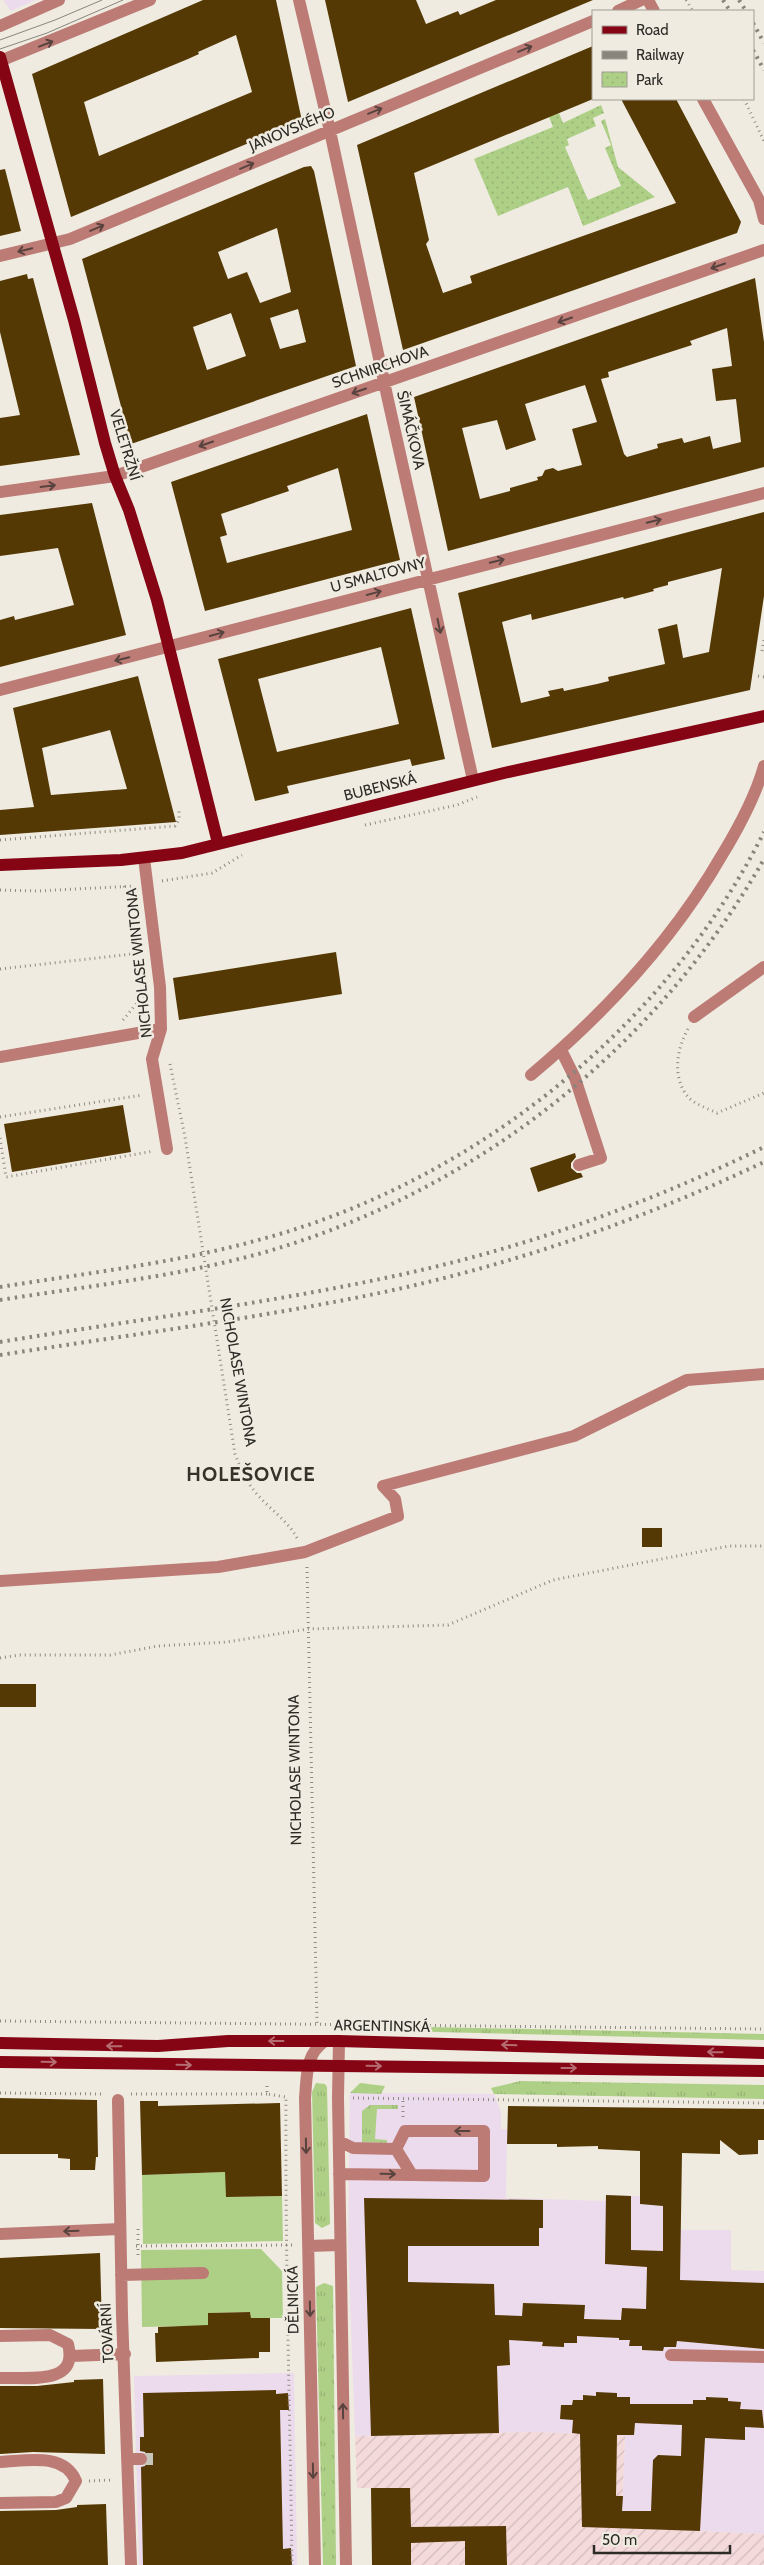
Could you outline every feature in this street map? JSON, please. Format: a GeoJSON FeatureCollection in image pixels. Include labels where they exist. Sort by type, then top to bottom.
{"type":"FeatureCollection","features":[{"type":"Feature","properties":{"kind":"main road","name":"VELETRŽNÍ"},"geometry":{"type":"LineString","coordinates":[[0,60],[115,476],[143,551],[170,647],[218,843]]}},
{"type":"Feature","properties":{"kind":"main road","name":"BUBENSKÁ"},"geometry":{"type":"LineString","coordinates":[[0,866],[144,858],[182,853],[473,780],[764,716]]}},
{"type":"Feature","properties":{"kind":"main road","name":"ARGENTINSKÁ"},"geometry":{"type":"LineString","coordinates":[[0,2043],[158,2046],[228,2041],[339,2041],[764,2053]]}},
{"type":"Feature","properties":{"kind":"main road"},"geometry":{"type":"LineString","coordinates":[[0,2062],[764,2071]]}},
{"type":"Feature","properties":{"kind":"street"},"geometry":{"type":"LineString","coordinates":[[0,26],[59,0]]}},
{"type":"Feature","properties":{"kind":"street"},"geometry":{"type":"LineString","coordinates":[[0,60],[150,0]]}},
{"type":"Feature","properties":{"kind":"street","name":"ŠIMÁČKOVA"},"geometry":{"type":"LineString","coordinates":[[299,0],[330,131],[473,780]]}},
{"type":"Feature","properties":{"kind":"street"},"geometry":{"type":"LineString","coordinates":[[620,10],[641,0]]}},
{"type":"Feature","properties":{"kind":"street","name":"JANOVSKÉHO"},"geometry":{"type":"LineString","coordinates":[[0,256],[70,239],[592,22]]}},
{"type":"Feature","properties":{"kind":"street"},"geometry":{"type":"LineString","coordinates":[[704,100],[759,200],[764,219]]}},
{"type":"Feature","properties":{"kind":"street","name":"SCHNIRCHOVA"},"geometry":{"type":"LineString","coordinates":[[0,492],[115,476],[764,250]]}},
{"type":"Feature","properties":{"kind":"street","name":"U SMALTOVNY"},"geometry":{"type":"LineString","coordinates":[[0,690],[764,492]]}},
{"type":"Feature","properties":{"kind":"street"},"geometry":{"type":"LineString","coordinates":[[531,1075],[561,1050],[616,997],[681,918],[716,867],[743,820],[764,766]]}},
{"type":"Feature","properties":{"kind":"street","name":"NICHOLASE WINTONA"},"geometry":{"type":"LineString","coordinates":[[144,858],[160,987],[161,1029],[152,1059],[167,1149]]}},
{"type":"Feature","properties":{"kind":"street"},"geometry":{"type":"LineString","coordinates":[[694,1017],[764,967]]}},
{"type":"Feature","properties":{"kind":"street"},"geometry":{"type":"LineString","coordinates":[[0,1057],[161,1029]]}},
{"type":"Feature","properties":{"kind":"street"},"geometry":{"type":"LineString","coordinates":[[561,1050],[575,1078],[601,1158],[579,1165]]}},
{"type":"Feature","properties":{"kind":"street"},"geometry":{"type":"LineString","coordinates":[[0,1581],[218,1567],[305,1552],[398,1516],[394,1499],[383,1486],[574,1436],[687,1380],[764,1374]]}},
{"type":"Feature","properties":{"kind":"street","name":"DĚLNICKÁ"},"geometry":{"type":"LineString","coordinates":[[315,2565],[305,2098],[307,2066],[315,2050],[325,2041]]}},
{"type":"Feature","properties":{"kind":"street"},"geometry":{"type":"LineString","coordinates":[[339,2041],[337,2066],[346,2565]]}},
{"type":"Feature","properties":{"kind":"street","name":"TOVÁRNÍ"},"geometry":{"type":"LineString","coordinates":[[118,2100],[121,2275],[125,2354],[134,2459],[128,2480],[131,2565]]}},
{"type":"Feature","properties":{"kind":"street"},"geometry":{"type":"LineString","coordinates":[[339,2174],[484,2176],[484,2131],[405,2131],[396,2149]]}},
{"type":"Feature","properties":{"kind":"street"},"geometry":{"type":"LineString","coordinates":[[339,2141],[353,2148],[396,2149]]}},
{"type":"Feature","properties":{"kind":"street"},"geometry":{"type":"LineString","coordinates":[[396,2149],[412,2175]]}},
{"type":"Feature","properties":{"kind":"street"},"geometry":{"type":"LineString","coordinates":[[0,2234],[120,2229]]}},
{"type":"Feature","properties":{"kind":"street"},"geometry":{"type":"LineString","coordinates":[[308,2246],[340,2245]]}},
{"type":"Feature","properties":{"kind":"street"},"geometry":{"type":"LineString","coordinates":[[121,2275],[204,2273]]}},
{"type":"Feature","properties":{"kind":"street"},"geometry":{"type":"LineString","coordinates":[[0,2336],[50,2335],[68,2344],[71,2356],[66,2370],[58,2375],[0,2378]]}},
{"type":"Feature","properties":{"kind":"street"},"geometry":{"type":"LineString","coordinates":[[71,2356],[125,2354]]}},
{"type":"Feature","properties":{"kind":"street"},"geometry":{"type":"LineString","coordinates":[[671,2355],[764,2358]]}},
{"type":"Feature","properties":{"kind":"street"},"geometry":{"type":"LineString","coordinates":[[0,2462],[55,2461],[67,2466],[76,2481],[66,2498],[56,2502],[0,2503]]}},
{"type":"Feature","properties":{"kind":"path"},"geometry":{"type":"LineString","coordinates":[[744,100],[764,141]]}},
{"type":"Feature","properties":{"kind":"path"},"geometry":{"type":"LineString","coordinates":[[762,651],[764,640]]}},
{"type":"Feature","properties":{"kind":"path"},"geometry":{"type":"LineString","coordinates":[[758,676],[764,678]]}},
{"type":"Feature","properties":{"kind":"path"},"geometry":{"type":"LineString","coordinates":[[361,826],[457,805]]}},
{"type":"Feature","properties":{"kind":"path"},"geometry":{"type":"LineString","coordinates":[[0,840],[175,826],[180,819],[178,810]]}},
{"type":"Feature","properties":{"kind":"path"},"geometry":{"type":"LineString","coordinates":[[147,887],[162,880],[212,873],[248,853]]}},
{"type":"Feature","properties":{"kind":"path"},"geometry":{"type":"LineString","coordinates":[[0,890],[124,886],[135,903]]}},
{"type":"Feature","properties":{"kind":"path"},"geometry":{"type":"LineString","coordinates":[[140,945],[142,963]]}},
{"type":"Feature","properties":{"kind":"path"},"geometry":{"type":"LineString","coordinates":[[0,970],[141,953]]}},
{"type":"Feature","properties":{"kind":"path"},"geometry":{"type":"LineString","coordinates":[[112,1036],[111,1025],[120,1024],[146,991]]}},
{"type":"Feature","properties":{"kind":"path"},"geometry":{"type":"LineString","coordinates":[[694,1017],[680,1043],[677,1079],[690,1099],[717,1113],[764,1093]]}},
{"type":"Feature","properties":{"kind":"path","name":"NICHOLASE WINTONA"},"geometry":{"type":"LineString","coordinates":[[168,1056],[185,1137],[235,1454],[241,1472],[256,1492],[294,1531],[305,1552],[317,2023]]}},
{"type":"Feature","properties":{"kind":"path"},"geometry":{"type":"LineString","coordinates":[[0,1118],[158,1093]]}},
{"type":"Feature","properties":{"kind":"path"},"geometry":{"type":"LineString","coordinates":[[0,1138],[6,1177],[167,1149]]}},
{"type":"Feature","properties":{"kind":"path"},"geometry":{"type":"LineString","coordinates":[[0,1658],[110,1655],[158,1646],[226,1642],[308,1629],[448,1625],[553,1580],[729,1546],[764,1546]]}},
{"type":"Feature","properties":{"kind":"path"},"geometry":{"type":"LineString","coordinates":[[0,2021],[764,2029]]}},
{"type":"Feature","properties":{"kind":"path"},"geometry":{"type":"LineString","coordinates":[[267,2086],[267,2094],[286,2097],[286,2245],[292,2565]]}},
{"type":"Feature","properties":{"kind":"path"},"geometry":{"type":"LineString","coordinates":[[353,2098],[764,2103]]}},
{"type":"Feature","properties":{"kind":"path"},"geometry":{"type":"LineString","coordinates":[[403,2100],[403,2116]]}},
{"type":"Feature","properties":{"kind":"path"},"geometry":{"type":"LineString","coordinates":[[120,2246],[308,2246]]}},
{"type":"Feature","properties":{"kind":"path"},"geometry":{"type":"LineString","coordinates":[[76,2481],[128,2480]]}},
{"type":"Feature","properties":{"kind":"shaded area"},"geometry":{"type":"Polygon","coordinates":[[[3,0],[35,0],[11,11],[3,0]]]}},
{"type":"Feature","properties":{"kind":"shaded area"},"geometry":{"type":"Polygon","coordinates":[[[350,2093],[494,2094],[501,2112],[501,2129],[507,2129],[506,2198],[605,2201],[607,2195],[640,2196],[640,2204],[681,2207],[681,2230],[731,2230],[731,2270],[764,2271],[764,2534],[650,2529],[622,2511],[625,2436],[535,2432],[355,2436],[348,2243],[350,2093]]]}},
{"type":"Feature","properties":{"kind":"shaded area"},"geometry":{"type":"Polygon","coordinates":[[[294,2373],[297,2565],[139,2565],[134,2376],[294,2373]]]}},
{"type":"Feature","properties":{"kind":"shaded area"},"geometry":{"type":"Polygon","coordinates":[[[535,2432],[625,2436],[622,2511],[651,2511],[650,2529],[764,2534],[764,2565],[411,2565],[410,2488],[357,2488],[355,2436],[535,2432]]]}},
{"type":"Feature","properties":{"kind":"green space"},"geometry":{"type":"Polygon","coordinates":[[[601,105],[604,113],[593,118],[596,126],[567,139],[569,145],[565,147],[588,200],[621,186],[605,148],[611,145],[601,121],[605,119],[618,167],[655,197],[583,226],[568,187],[498,216],[474,159],[553,127],[549,117],[559,113],[563,123],[601,105]]]}},
{"type":"Feature","properties":{"kind":"green space"},"geometry":{"type":"Polygon","coordinates":[[[384,2026],[764,2034],[764,2040],[393,2031],[384,2026]]]}},
{"type":"Feature","properties":{"kind":"green space"},"geometry":{"type":"Polygon","coordinates":[[[520,2081],[764,2085],[764,2099],[494,2094],[491,2088],[520,2081]]]}},
{"type":"Feature","properties":{"kind":"green space"},"geometry":{"type":"Polygon","coordinates":[[[316,2083],[325,2084],[327,2087],[330,2224],[322,2228],[315,2223],[312,2092],[316,2083]]]}},
{"type":"Feature","properties":{"kind":"green space"},"geometry":{"type":"Polygon","coordinates":[[[360,2083],[385,2086],[381,2094],[350,2093],[360,2083]]]}},
{"type":"Feature","properties":{"kind":"green space"},"geometry":{"type":"Polygon","coordinates":[[[370,2105],[398,2105],[398,2109],[377,2109],[375,2139],[387,2140],[387,2143],[362,2142],[362,2111],[370,2105]]]}},
{"type":"Feature","properties":{"kind":"green space"},"geometry":{"type":"Polygon","coordinates":[[[226,2172],[226,2197],[282,2196],[283,2241],[143,2244],[142,2175],[226,2172]]]}},
{"type":"Feature","properties":{"kind":"green space"},"geometry":{"type":"Polygon","coordinates":[[[261,2249],[282,2271],[283,2318],[251,2318],[250,2312],[209,2313],[209,2333],[192,2326],[142,2327],[141,2250],[261,2249]]]}},
{"type":"Feature","properties":{"kind":"green space"},"geometry":{"type":"Polygon","coordinates":[[[324,2283],[333,2286],[336,2565],[323,2565],[316,2287],[324,2283]]]}},
{"type":"Feature","properties":{"kind":"building"},"geometry":{"type":"Polygon","coordinates":[[[203,0],[276,0],[302,121],[71,217],[32,74],[203,0]],[[236,35],[198,52],[199,54],[188,59],[84,102],[99,156],[252,92],[236,35]]]}},
{"type":"Feature","properties":{"kind":"building"},"geometry":{"type":"Polygon","coordinates":[[[325,0],[416,0],[426,24],[458,11],[460,15],[496,0],[593,0],[348,102],[325,0]]]}},
{"type":"Feature","properties":{"kind":"building"},"geometry":{"type":"Polygon","coordinates":[[[592,46],[592,99],[414,173],[429,240],[426,244],[443,293],[472,283],[470,276],[676,203],[622,100],[677,100],[741,222],[737,233],[403,350],[357,145],[592,46]]]}},
{"type":"Feature","properties":{"kind":"building"},"geometry":{"type":"Polygon","coordinates":[[[311,166],[314,171],[356,366],[131,444],[82,259],[304,167],[311,166]],[[277,228],[218,252],[228,279],[247,272],[260,303],[291,292],[277,228]],[[298,309],[270,318],[280,349],[306,342],[298,309]],[[231,313],[193,327],[207,370],[246,356],[231,313]]]}},
{"type":"Feature","properties":{"kind":"building"},"geometry":{"type":"Polygon","coordinates":[[[5,169],[21,231],[0,236],[0,170],[5,169]]]}},
{"type":"Feature","properties":{"kind":"building"},"geometry":{"type":"Polygon","coordinates":[[[27,274],[28,279],[33,278],[80,455],[0,466],[0,418],[20,415],[0,332],[0,281],[27,274]]]}},
{"type":"Feature","properties":{"kind":"building"},"geometry":{"type":"Polygon","coordinates":[[[755,278],[764,342],[764,467],[448,551],[414,397],[755,278]],[[727,328],[690,341],[692,345],[608,372],[609,377],[601,379],[624,454],[627,457],[658,448],[657,444],[682,438],[684,443],[710,436],[713,449],[741,442],[736,399],[716,401],[712,369],[732,366],[727,328]],[[585,385],[525,404],[536,440],[506,450],[497,420],[462,428],[480,499],[510,491],[510,488],[538,480],[537,477],[542,476],[545,470],[553,468],[558,471],[582,465],[572,429],[597,422],[585,385]]]}},
{"type":"Feature","properties":{"kind":"building"},"geometry":{"type":"Polygon","coordinates":[[[367,414],[400,560],[205,611],[171,482],[367,414]],[[338,468],[287,486],[289,491],[221,514],[227,535],[220,537],[227,563],[352,530],[338,468]]]}},
{"type":"Feature","properties":{"kind":"building"},"geometry":{"type":"Polygon","coordinates":[[[92,503],[126,635],[0,667],[0,620],[14,616],[15,620],[74,605],[58,548],[0,556],[0,515],[92,503]]]}},
{"type":"Feature","properties":{"kind":"building"},"geometry":{"type":"Polygon","coordinates":[[[764,512],[764,596],[750,690],[492,748],[458,593],[764,512]],[[722,568],[668,582],[668,585],[653,589],[654,591],[624,599],[623,597],[532,620],[531,614],[502,622],[521,703],[550,696],[548,691],[563,688],[564,691],[597,684],[609,681],[608,677],[665,664],[658,629],[677,624],[683,658],[709,652],[722,568]]]}},
{"type":"Feature","properties":{"kind":"building"},"geometry":{"type":"Polygon","coordinates":[[[411,608],[445,759],[412,766],[410,759],[287,786],[289,793],[255,801],[218,659],[411,608]],[[381,647],[258,679],[277,752],[399,724],[381,647]]]}},
{"type":"Feature","properties":{"kind":"building"},"geometry":{"type":"Polygon","coordinates":[[[138,676],[176,822],[0,835],[0,810],[34,807],[13,708],[138,676]],[[110,730],[42,748],[51,795],[127,789],[110,730]]]}},
{"type":"Feature","properties":{"kind":"building"},"geometry":{"type":"Polygon","coordinates":[[[336,952],[342,994],[179,1020],[173,978],[336,952]]]}},
{"type":"Feature","properties":{"kind":"building"},"geometry":{"type":"Polygon","coordinates":[[[123,1105],[131,1152],[12,1172],[4,1124],[123,1105]]]}},
{"type":"Feature","properties":{"kind":"building"},"geometry":{"type":"Polygon","coordinates":[[[575,1153],[576,1157],[571,1163],[571,1168],[577,1173],[581,1173],[583,1177],[538,1192],[530,1168],[575,1153]]]}},
{"type":"Feature","properties":{"kind":"building"},"geometry":{"type":"Polygon","coordinates":[[[642,1528],[662,1528],[662,1547],[642,1547],[642,1528]]]}},
{"type":"Feature","properties":{"kind":"building"},"geometry":{"type":"Polygon","coordinates":[[[0,1684],[36,1684],[36,1707],[0,1707],[0,1684]]]}},
{"type":"Feature","properties":{"kind":"building"},"geometry":{"type":"Polygon","coordinates":[[[0,2098],[97,2100],[98,2157],[96,2157],[95,2170],[70,2170],[70,2159],[58,2158],[58,2154],[0,2154],[0,2098]]]}},
{"type":"Feature","properties":{"kind":"building"},"geometry":{"type":"Polygon","coordinates":[[[140,2101],[158,2101],[158,2106],[280,2103],[282,2196],[226,2197],[225,2172],[142,2175],[140,2101]]]}},
{"type":"Feature","properties":{"kind":"building"},"geometry":{"type":"Polygon","coordinates":[[[508,2106],[764,2109],[764,2140],[758,2140],[758,2154],[739,2155],[720,2140],[720,2154],[682,2153],[680,2280],[764,2283],[764,2349],[677,2341],[676,2347],[664,2347],[663,2351],[642,2350],[642,2346],[629,2346],[630,2340],[577,2336],[577,2343],[564,2343],[564,2347],[542,2346],[543,2342],[509,2340],[510,2365],[497,2366],[499,2433],[371,2436],[364,2198],[543,2200],[543,2228],[539,2228],[539,2246],[408,2246],[408,2282],[494,2284],[495,2315],[522,2316],[523,2303],[585,2305],[584,2319],[621,2320],[622,2308],[646,2309],[647,2267],[605,2264],[606,2195],[631,2196],[631,2250],[663,2251],[663,2206],[640,2204],[640,2151],[598,2149],[598,2146],[557,2147],[557,2144],[507,2144],[508,2106]]]}},
{"type":"Feature","properties":{"kind":"building"},"geometry":{"type":"Polygon","coordinates":[[[100,2253],[102,2329],[0,2328],[0,2258],[100,2253]]]}},
{"type":"Feature","properties":{"kind":"building"},"geometry":{"type":"Polygon","coordinates":[[[250,2312],[251,2318],[270,2318],[270,2352],[259,2352],[259,2358],[156,2362],[155,2333],[158,2333],[158,2327],[208,2325],[208,2313],[250,2312]]]}},
{"type":"Feature","properties":{"kind":"building"},"geometry":{"type":"Polygon","coordinates":[[[103,2379],[105,2454],[33,2452],[0,2454],[0,2386],[37,2386],[74,2382],[74,2380],[103,2379]]]}},
{"type":"Feature","properties":{"kind":"building"},"geometry":{"type":"Polygon","coordinates":[[[276,2390],[276,2394],[288,2393],[289,2410],[280,2410],[283,2549],[291,2548],[292,2565],[143,2565],[141,2467],[145,2466],[149,2459],[145,2452],[140,2451],[140,2437],[144,2437],[143,2393],[276,2390]]]}},
{"type":"Feature","properties":{"kind":"building"},"geometry":{"type":"Polygon","coordinates":[[[596,2392],[617,2393],[617,2397],[630,2397],[630,2404],[693,2404],[693,2400],[706,2400],[706,2397],[728,2398],[728,2401],[741,2402],[740,2409],[762,2410],[764,2428],[745,2427],[745,2440],[705,2438],[700,2531],[582,2527],[580,2434],[572,2433],[573,2420],[560,2419],[561,2405],[572,2405],[573,2400],[583,2400],[583,2395],[596,2396],[596,2392]],[[635,2423],[634,2435],[617,2435],[616,2496],[623,2496],[622,2511],[651,2511],[653,2460],[658,2455],[681,2456],[682,2425],[635,2423]]]}},
{"type":"Feature","properties":{"kind":"building"},"geometry":{"type":"Polygon","coordinates":[[[371,2488],[410,2488],[411,2527],[506,2526],[507,2565],[465,2565],[465,2541],[411,2543],[411,2565],[372,2565],[371,2488]]]}},
{"type":"Feature","properties":{"kind":"building"},"geometry":{"type":"Polygon","coordinates":[[[106,2504],[108,2565],[0,2565],[0,2511],[56,2510],[77,2507],[77,2505],[106,2504]]]}},
{"type":"Feature","properties":{"kind":"tunnel"},"geometry":{"type":"LineString","coordinates":[[141,2459],[154,2459]]}},
{"type":"Feature","properties":{"kind":"tram line"},"geometry":{"type":"LineString","coordinates":[[0,40],[102,0]]}},
{"type":"Feature","properties":{"kind":"tram line"},"geometry":{"type":"LineString","coordinates":[[0,49],[47,33],[123,0]]}},
{"type":"Feature","properties":{"kind":"railway"},"geometry":{"type":"LineString","coordinates":[[723,0],[729,10]]}},
{"type":"Feature","properties":{"kind":"railway"},"geometry":{"type":"LineString","coordinates":[[739,0],[745,10]]}},
{"type":"Feature","properties":{"kind":"railway"},"geometry":{"type":"LineString","coordinates":[[754,25],[764,43]]}},
{"type":"Feature","properties":{"kind":"railway"},"geometry":{"type":"LineString","coordinates":[[754,52],[764,70]]}},
{"type":"Feature","properties":{"kind":"railway"},"geometry":{"type":"LineString","coordinates":[[0,1287],[165,1261],[262,1239],[340,1213],[416,1179],[488,1137],[555,1088],[618,1032],[674,970],[723,903],[764,832]]}},
{"type":"Feature","properties":{"kind":"railway"},"geometry":{"type":"LineString","coordinates":[[0,1300],[169,1274],[269,1251],[346,1224],[419,1190],[489,1150],[554,1103],[615,1050],[670,992],[720,928],[764,859]]}},
{"type":"Feature","properties":{"kind":"railway"},"geometry":{"type":"LineString","coordinates":[[0,1342],[337,1288],[434,1267],[531,1240],[626,1207],[673,1189],[764,1147]]}},
{"type":"Feature","properties":{"kind":"railway"},"geometry":{"type":"LineString","coordinates":[[0,1355],[292,1310],[437,1280],[533,1253],[580,1237],[673,1202],[764,1162]]}},
{"type":"Feature","properties":{"kind":"district","name":"HOLEŠOVICE"},"geometry":{"type":"Point","coordinates":[251,1474]}}]}
